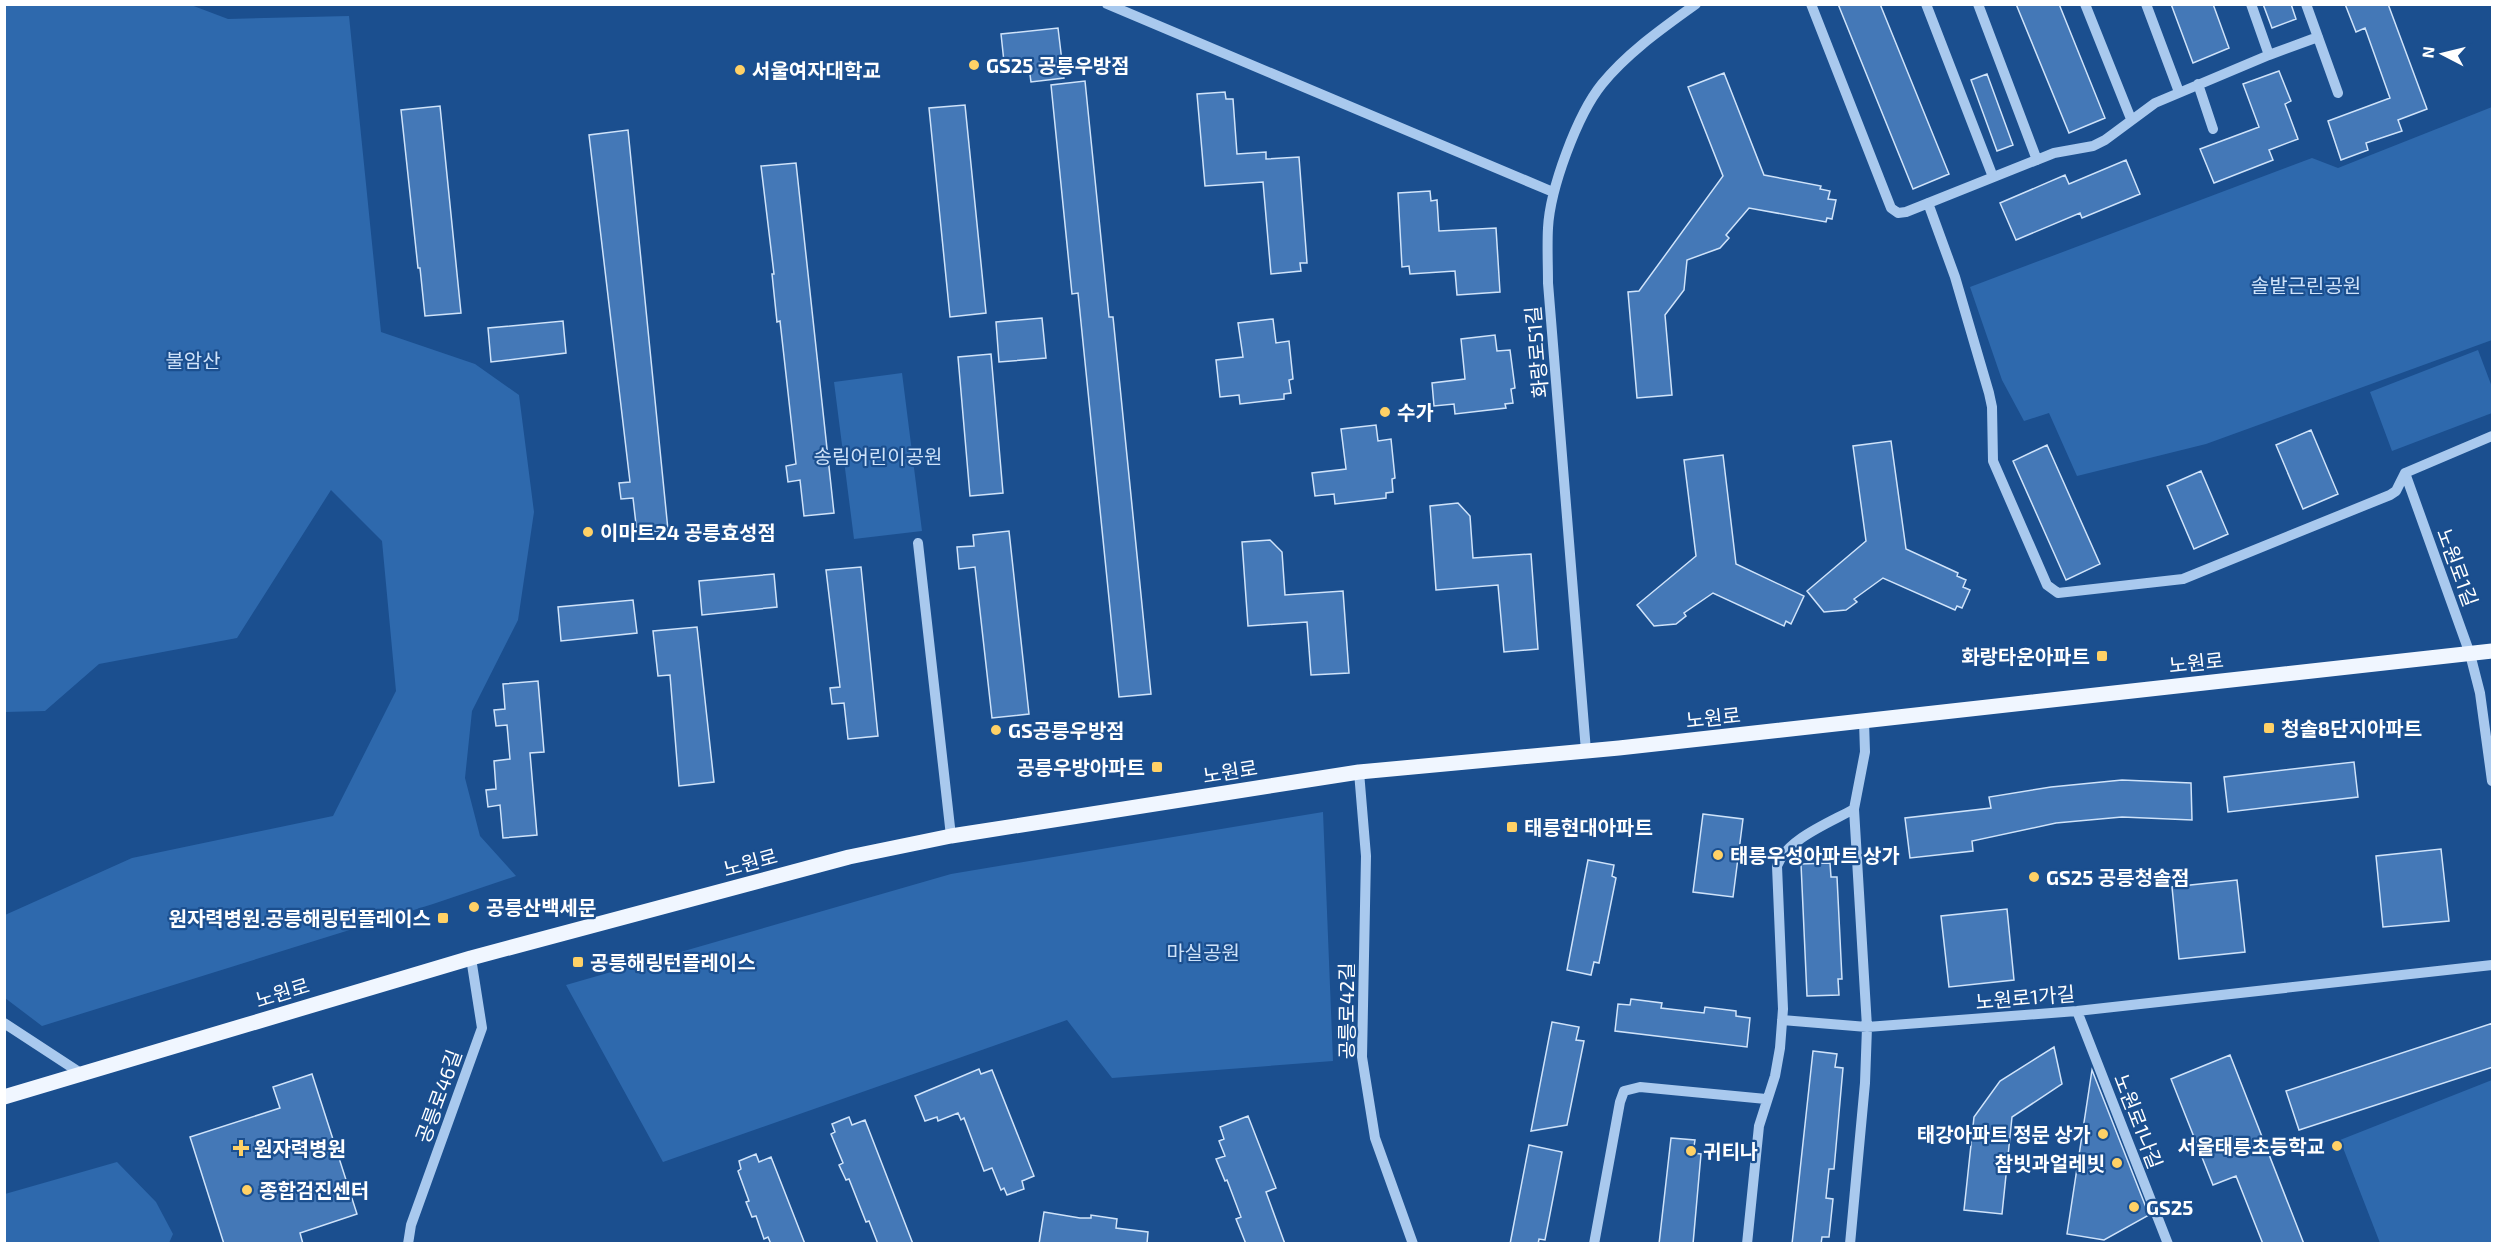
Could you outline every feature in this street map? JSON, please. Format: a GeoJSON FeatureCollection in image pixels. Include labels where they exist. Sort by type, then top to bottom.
{"type":"FeatureCollection","features":[{"type":"Feature","properties":{"kind":"main road","name":"노원로"},"geometry":{"type":"LineString","coordinates":[[4,1097],[471,958],[849,857],[951,836],[1359,772],[1586,751],[2493,651]]}},
{"type":"Feature","properties":{"kind":"street"},"geometry":{"type":"LineString","coordinates":[[1107,4],[1553,192]]}},
{"type":"Feature","properties":{"kind":"street","name":"화랑로51길"},"geometry":{"type":"LineString","coordinates":[[1586,751],[1548,283],[1548,227],[1553,192],[1579,124],[1602,84],[1647,40],[1696,4]]}},
{"type":"Feature","properties":{"kind":"street"},"geometry":{"type":"LineString","coordinates":[[1811,4],[1891,208],[1900,213],[2054,153],[2093,146],[2105,140],[2149,107],[2179,92],[2318,37]]}},
{"type":"Feature","properties":{"kind":"street"},"geometry":{"type":"LineString","coordinates":[[1926,4],[1993,177]]}},
{"type":"Feature","properties":{"kind":"street"},"geometry":{"type":"LineString","coordinates":[[1978,4],[2037,160]]}},
{"type":"Feature","properties":{"kind":"street"},"geometry":{"type":"LineString","coordinates":[[2085,4],[2131,119]]}},
{"type":"Feature","properties":{"kind":"street"},"geometry":{"type":"LineString","coordinates":[[2146,4],[2179,92]]}},
{"type":"Feature","properties":{"kind":"street"},"geometry":{"type":"LineString","coordinates":[[2251,4],[2269,55]]}},
{"type":"Feature","properties":{"kind":"street"},"geometry":{"type":"LineString","coordinates":[[2306,4],[2338,93]]}},
{"type":"Feature","properties":{"kind":"street"},"geometry":{"type":"LineString","coordinates":[[2198,84],[2213,129]]}},
{"type":"Feature","properties":{"kind":"street"},"geometry":{"type":"LineString","coordinates":[[1928,203],[1955,277],[1989,393],[1992,407],[1993,461],[2051,590],[2065,594],[2169,582],[2196,575],[2390,495],[2396,491],[2404,473],[2493,436]]}},
{"type":"Feature","properties":{"kind":"street","name":"노원로1길"},"geometry":{"type":"LineString","coordinates":[[2404,473],[2470,654],[2480,693],[2493,781]]}},
{"type":"Feature","properties":{"kind":"street"},"geometry":{"type":"LineString","coordinates":[[918,543],[951,836]]}},
{"type":"Feature","properties":{"kind":"street"},"geometry":{"type":"LineString","coordinates":[[1850,1244],[1865,1083],[1867,1027],[1854,809],[1865,752],[1864,720]]}},
{"type":"Feature","properties":{"kind":"street","name":"공릉로42길"},"geometry":{"type":"LineString","coordinates":[[1359,772],[1366,856],[1362,1057],[1375,1138],[1413,1244]]}},
{"type":"Feature","properties":{"kind":"street"},"geometry":{"type":"LineString","coordinates":[[1747,1244],[1759,1126],[1778,1059],[1782,1020],[1777,866],[1781,856],[1791,845],[1854,809]]}},
{"type":"Feature","properties":{"kind":"street","name":"공릉로46길"},"geometry":{"type":"LineString","coordinates":[[408,1244],[411,1225],[482,1028],[471,958]]}},
{"type":"Feature","properties":{"kind":"street","name":"노원로1가길"},"geometry":{"type":"LineString","coordinates":[[1782,1020],[1867,1027],[2077,1011],[2493,965]]}},
{"type":"Feature","properties":{"kind":"street","name":"노원로1나길"},"geometry":{"type":"LineString","coordinates":[[2077,1011],[2166,1242]]}},
{"type":"Feature","properties":{"kind":"street"},"geometry":{"type":"LineString","coordinates":[[4,1023],[82,1074]]}},
{"type":"Feature","properties":{"kind":"street"},"geometry":{"type":"LineString","coordinates":[[1594,1244],[1620,1102],[1624,1091],[1631,1087],[1640,1087],[1766,1100]]}},
{"type":"Feature","properties":{"kind":"green space","name":"불암산"},"geometry":{"type":"Polygon","coordinates":[[[5,4],[191,5],[228,19],[349,16],[381,332],[475,364],[519,395],[534,512],[518,620],[472,711],[465,778],[480,836],[516,876],[42,1026],[5,998],[5,915],[132,858],[333,816],[396,691],[382,541],[331,490],[237,638],[99,664],[45,711],[5,712],[5,4]]]}},
{"type":"Feature","properties":{"kind":"green space","name":"솔밭근린공원"},"geometry":{"type":"Polygon","coordinates":[[[2492,107],[2492,340],[2206,444],[2077,476],[2049,413],[2024,421],[2002,380],[1970,287],[2312,158],[2338,168],[2492,107]]]}},
{"type":"Feature","properties":{"kind":"green space"},"geometry":{"type":"Polygon","coordinates":[[[2478,350],[2492,387],[2492,413],[2392,451],[2370,392],[2478,350]]]}},
{"type":"Feature","properties":{"kind":"green space","name":"송림어린이공원"},"geometry":{"type":"Polygon","coordinates":[[[902,373],[922,531],[854,539],[834,382],[902,373]]]}},
{"type":"Feature","properties":{"kind":"green space","name":"마실공원"},"geometry":{"type":"Polygon","coordinates":[[[1323,812],[1333,1061],[1112,1078],[1067,1020],[663,1162],[566,985],[951,874],[1323,812]]]}},
{"type":"Feature","properties":{"kind":"green space"},"geometry":{"type":"Polygon","coordinates":[[[2492,1080],[2492,1243],[2380,1243],[2340,1140],[2492,1080]]]}},
{"type":"Feature","properties":{"kind":"green space"},"geometry":{"type":"Polygon","coordinates":[[[117,1162],[156,1202],[173,1234],[169,1243],[5,1243],[5,1194],[117,1162]]]}},
{"type":"Feature","properties":{"kind":"building"},"geometry":{"type":"Polygon","coordinates":[[[1838,4],[1880,4],[1949,174],[1913,189],[1838,4]]]}},
{"type":"Feature","properties":{"kind":"building"},"geometry":{"type":"Polygon","coordinates":[[[2016,4],[2059,4],[2105,118],[2069,133],[2016,4]]]}},
{"type":"Feature","properties":{"kind":"building"},"geometry":{"type":"Polygon","coordinates":[[[2171,4],[2213,4],[2229,48],[2193,63],[2171,4]]]}},
{"type":"Feature","properties":{"kind":"building"},"geometry":{"type":"Polygon","coordinates":[[[2263,4],[2291,4],[2296,19],[2272,28],[2263,4]]]}},
{"type":"Feature","properties":{"kind":"building"},"geometry":{"type":"Polygon","coordinates":[[[2345,4],[2388,4],[2427,109],[2398,120],[2402,131],[2366,143],[2368,150],[2341,160],[2328,121],[2390,98],[2365,28],[2356,32],[2345,4]]]}},
{"type":"Feature","properties":{"kind":"building"},"geometry":{"type":"Polygon","coordinates":[[[1058,28],[1064,78],[1031,82],[1028,60],[1004,62],[1001,34],[1058,28]]]}},
{"type":"Feature","properties":{"kind":"building"},"geometry":{"type":"Polygon","coordinates":[[[2279,71],[2291,101],[2285,104],[2298,139],[2269,150],[2273,160],[2214,183],[2200,149],[2259,127],[2243,84],[2279,71]]]}},
{"type":"Feature","properties":{"kind":"building"},"geometry":{"type":"Polygon","coordinates":[[[1724,73],[1764,175],[1821,186],[1820,189],[1830,191],[1828,199],[1836,200],[1832,219],[1827,218],[1826,222],[1749,208],[1726,235],[1729,238],[1720,248],[1687,260],[1684,290],[1665,315],[1672,395],[1637,398],[1628,292],[1639,291],[1723,176],[1688,87],[1724,73]]]}},
{"type":"Feature","properties":{"kind":"building"},"geometry":{"type":"Polygon","coordinates":[[[1987,74],[2013,145],[1997,151],[1971,80],[1987,74]]]}},
{"type":"Feature","properties":{"kind":"building"},"geometry":{"type":"Polygon","coordinates":[[[1085,81],[1109,317],[1113,317],[1151,694],[1119,697],[1078,293],[1072,294],[1051,85],[1085,81]]]}},
{"type":"Feature","properties":{"kind":"building"},"geometry":{"type":"Polygon","coordinates":[[[1225,92],[1226,99],[1233,99],[1237,154],[1266,152],[1266,159],[1299,157],[1307,263],[1300,263],[1301,271],[1271,274],[1263,182],[1205,186],[1197,94],[1225,92]]]}},
{"type":"Feature","properties":{"kind":"building"},"geometry":{"type":"Polygon","coordinates":[[[965,105],[986,313],[950,317],[929,108],[965,105]]]}},
{"type":"Feature","properties":{"kind":"building"},"geometry":{"type":"Polygon","coordinates":[[[440,106],[461,313],[425,316],[401,110],[440,106]]]}},
{"type":"Feature","properties":{"kind":"building"},"geometry":{"type":"Polygon","coordinates":[[[628,130],[668,530],[637,533],[633,498],[621,499],[619,483],[630,482],[589,135],[628,130]]]}},
{"type":"Feature","properties":{"kind":"building"},"geometry":{"type":"Polygon","coordinates":[[[2126,160],[2140,194],[2082,218],[2080,213],[2016,240],[2000,203],[2065,175],[2069,184],[2126,160]]]}},
{"type":"Feature","properties":{"kind":"building"},"geometry":{"type":"Polygon","coordinates":[[[796,163],[834,513],[804,516],[800,480],[788,482],[786,466],[796,464],[780,321],[777,322],[772,274],[774,274],[761,166],[796,163]]]}},
{"type":"Feature","properties":{"kind":"building"},"geometry":{"type":"Polygon","coordinates":[[[1430,191],[1431,201],[1437,200],[1439,231],[1496,228],[1500,292],[1457,295],[1455,271],[1410,274],[1409,266],[1402,267],[1398,193],[1430,191]]]}},
{"type":"Feature","properties":{"kind":"building"},"geometry":{"type":"Polygon","coordinates":[[[1042,318],[1046,358],[999,362],[996,322],[1042,318]]]}},
{"type":"Feature","properties":{"kind":"building"},"geometry":{"type":"Polygon","coordinates":[[[1273,319],[1276,343],[1289,341],[1293,379],[1289,380],[1291,393],[1284,394],[1284,399],[1240,404],[1239,395],[1220,397],[1216,360],[1243,357],[1238,323],[1273,319]]]}},
{"type":"Feature","properties":{"kind":"building"},"geometry":{"type":"Polygon","coordinates":[[[563,321],[566,353],[491,362],[488,328],[563,321]]]}},
{"type":"Feature","properties":{"kind":"building"},"geometry":{"type":"Polygon","coordinates":[[[1495,335],[1497,351],[1510,350],[1515,388],[1511,389],[1513,403],[1505,404],[1506,408],[1455,414],[1454,404],[1434,406],[1432,383],[1465,379],[1461,339],[1495,335]]]}},
{"type":"Feature","properties":{"kind":"building"},"geometry":{"type":"Polygon","coordinates":[[[991,354],[1003,493],[970,496],[958,357],[991,354]]]}},
{"type":"Feature","properties":{"kind":"building"},"geometry":{"type":"Polygon","coordinates":[[[1376,425],[1378,441],[1391,439],[1395,478],[1392,479],[1393,492],[1386,493],[1386,498],[1335,504],[1334,494],[1315,496],[1312,473],[1346,469],[1341,429],[1376,425]]]}},
{"type":"Feature","properties":{"kind":"building"},"geometry":{"type":"Polygon","coordinates":[[[2311,430],[2338,494],[2303,509],[2276,445],[2311,430]]]}},
{"type":"Feature","properties":{"kind":"building"},"geometry":{"type":"Polygon","coordinates":[[[1891,441],[1906,549],[1958,573],[1957,576],[1966,580],[1963,587],[1970,590],[1962,608],[1957,606],[1955,610],[1883,578],[1854,599],[1857,602],[1846,610],[1824,612],[1807,591],[1866,541],[1853,446],[1891,441]]]}},
{"type":"Feature","properties":{"kind":"building"},"geometry":{"type":"Polygon","coordinates":[[[2047,445],[2100,564],[2066,580],[2013,461],[2047,445]]]}},
{"type":"Feature","properties":{"kind":"building"},"geometry":{"type":"Polygon","coordinates":[[[1723,455],[1736,564],[1804,596],[1791,624],[1786,621],[1784,626],[1713,593],[1684,613],[1686,616],[1676,624],[1654,626],[1637,605],[1696,556],[1684,460],[1723,455]]]}},
{"type":"Feature","properties":{"kind":"building"},"geometry":{"type":"Polygon","coordinates":[[[2201,471],[2228,534],[2194,549],[2167,486],[2201,471]]]}},
{"type":"Feature","properties":{"kind":"building"},"geometry":{"type":"Polygon","coordinates":[[[1458,503],[1470,516],[1473,558],[1531,554],[1538,649],[1504,652],[1498,585],[1436,590],[1430,506],[1458,503]]]}},
{"type":"Feature","properties":{"kind":"building"},"geometry":{"type":"Polygon","coordinates":[[[1009,531],[1029,714],[992,718],[975,567],[959,569],[957,547],[974,546],[973,535],[1009,531]]]}},
{"type":"Feature","properties":{"kind":"building"},"geometry":{"type":"Polygon","coordinates":[[[1270,540],[1282,552],[1285,595],[1343,591],[1349,673],[1311,675],[1307,622],[1248,626],[1242,542],[1270,540]]]}},
{"type":"Feature","properties":{"kind":"building"},"geometry":{"type":"Polygon","coordinates":[[[861,567],[878,736],[848,739],[844,703],[832,704],[830,688],[840,687],[826,570],[861,567]]]}},
{"type":"Feature","properties":{"kind":"building"},"geometry":{"type":"Polygon","coordinates":[[[774,574],[777,607],[702,615],[699,581],[774,574]]]}},
{"type":"Feature","properties":{"kind":"building"},"geometry":{"type":"Polygon","coordinates":[[[633,600],[637,633],[561,641],[558,607],[633,600]]]}},
{"type":"Feature","properties":{"kind":"building"},"geometry":{"type":"Polygon","coordinates":[[[697,627],[714,782],[679,786],[670,675],[658,676],[653,631],[697,627]]]}},
{"type":"Feature","properties":{"kind":"building"},"geometry":{"type":"Polygon","coordinates":[[[538,681],[544,752],[530,753],[537,835],[503,838],[500,805],[488,807],[486,790],[496,789],[494,761],[510,759],[507,725],[496,726],[494,710],[505,709],[503,684],[538,681]]]}},
{"type":"Feature","properties":{"kind":"building"},"geometry":{"type":"Polygon","coordinates":[[[2354,762],[2358,797],[2228,812],[2224,777],[2354,762]]]}},
{"type":"Feature","properties":{"kind":"building"},"geometry":{"type":"Polygon","coordinates":[[[2122,780],[2191,783],[2192,820],[2122,817],[2056,823],[1972,841],[1973,851],[1910,858],[1905,818],[1991,808],[1989,797],[2051,787],[2122,780]]]}},
{"type":"Feature","properties":{"kind":"building","name":"태릉우성아파트 상가"},"geometry":{"type":"Polygon","coordinates":[[[1703,814],[1743,819],[1733,897],[1693,892],[1703,814]]]}},
{"type":"Feature","properties":{"kind":"building"},"geometry":{"type":"Polygon","coordinates":[[[2441,849],[2449,921],[2383,927],[2376,856],[2441,849]]]}},
{"type":"Feature","properties":{"kind":"building"},"geometry":{"type":"Polygon","coordinates":[[[1588,860],[1614,865],[1612,876],[1616,878],[1599,963],[1594,962],[1591,975],[1567,970],[1588,860]]]}},
{"type":"Feature","properties":{"kind":"building"},"geometry":{"type":"Polygon","coordinates":[[[1830,863],[1831,877],[1837,877],[1842,979],[1838,979],[1839,995],[1807,996],[1801,864],[1830,863]]]}},
{"type":"Feature","properties":{"kind":"building"},"geometry":{"type":"Polygon","coordinates":[[[2237,880],[2245,952],[2179,959],[2172,887],[2237,880]]]}},
{"type":"Feature","properties":{"kind":"building"},"geometry":{"type":"Polygon","coordinates":[[[2007,909],[2014,980],[1949,987],[1941,916],[2007,909]]]}},
{"type":"Feature","properties":{"kind":"building"},"geometry":{"type":"Polygon","coordinates":[[[1631,999],[1662,1003],[1661,1008],[1704,1013],[1705,1007],[1736,1011],[1736,1016],[1750,1018],[1747,1047],[1615,1031],[1618,1004],[1630,1005],[1631,999]]]}},
{"type":"Feature","properties":{"kind":"building"},"geometry":{"type":"Polygon","coordinates":[[[1552,1022],[1579,1027],[1576,1040],[1584,1041],[1567,1125],[1531,1131],[1552,1022]]]}},
{"type":"Feature","properties":{"kind":"building","name":"서울태릉초등학교"},"geometry":{"type":"Polygon","coordinates":[[[2493,1023],[2493,1067],[2299,1130],[2286,1091],[2493,1023]]]}},
{"type":"Feature","properties":{"kind":"building"},"geometry":{"type":"Polygon","coordinates":[[[2054,1047],[2062,1084],[2012,1117],[2002,1214],[1964,1210],[1974,1117],[2000,1081],[2054,1047]]]}},
{"type":"Feature","properties":{"kind":"building"},"geometry":{"type":"Polygon","coordinates":[[[1813,1051],[1837,1054],[1835,1067],[1843,1068],[1834,1169],[1829,1169],[1826,1198],[1833,1199],[1829,1237],[1822,1237],[1821,1244],[1792,1244],[1813,1051]]]}},
{"type":"Feature","properties":{"kind":"building"},"geometry":{"type":"Polygon","coordinates":[[[2230,1055],[2304,1244],[2263,1244],[2236,1176],[2213,1185],[2171,1079],[2230,1055]]]}},
{"type":"Feature","properties":{"kind":"building"},"geometry":{"type":"Polygon","coordinates":[[[979,1069],[981,1074],[992,1070],[1034,1176],[1022,1181],[1024,1189],[1007,1195],[1004,1188],[1001,1190],[992,1168],[984,1171],[964,1118],[961,1120],[958,1113],[938,1121],[937,1117],[925,1121],[915,1096],[979,1069]]]}},
{"type":"Feature","properties":{"kind":"building","name":"태강아파트 정문 상가"},"geometry":{"type":"Polygon","coordinates":[[[2092,1070],[2149,1215],[2104,1240],[2067,1234],[2092,1070]]]}},
{"type":"Feature","properties":{"kind":"building"},"geometry":{"type":"Polygon","coordinates":[[[312,1074],[357,1214],[300,1233],[303,1244],[224,1244],[190,1137],[280,1108],[273,1087],[312,1074]]]}},
{"type":"Feature","properties":{"kind":"building"},"geometry":{"type":"Polygon","coordinates":[[[1248,1116],[1276,1188],[1266,1192],[1285,1244],[1246,1244],[1236,1219],[1241,1217],[1216,1159],[1225,1156],[1219,1141],[1224,1139],[1220,1127],[1248,1116]]]}},
{"type":"Feature","properties":{"kind":"building"},"geometry":{"type":"Polygon","coordinates":[[[849,1117],[852,1125],[865,1120],[913,1244],[878,1244],[869,1221],[866,1222],[849,1179],[846,1180],[839,1165],[843,1163],[831,1134],[835,1132],[832,1124],[849,1117]]]}},
{"type":"Feature","properties":{"kind":"building"},"geometry":{"type":"Polygon","coordinates":[[[1671,1138],[1695,1140],[1693,1153],[1701,1154],[1693,1244],[1659,1244],[1671,1138]]]}},
{"type":"Feature","properties":{"kind":"building"},"geometry":{"type":"Polygon","coordinates":[[[1529,1145],[1562,1152],[1545,1240],[1539,1239],[1538,1244],[1510,1244],[1529,1145]]]}},
{"type":"Feature","properties":{"kind":"building"},"geometry":{"type":"Polygon","coordinates":[[[756,1154],[759,1162],[771,1157],[805,1244],[771,1244],[768,1237],[764,1239],[756,1216],[752,1217],[738,1171],[741,1169],[739,1161],[756,1154]]]}},
{"type":"Feature","properties":{"kind":"building"},"geometry":{"type":"Polygon","coordinates":[[[1044,1212],[1080,1218],[1091,1218],[1091,1215],[1117,1219],[1116,1228],[1148,1232],[1147,1244],[1039,1244],[1044,1212]]]}},
{"type":"Feature","properties":{"kind":"place","name":"GS25 공릉우방점"},"geometry":{"type":"Point","coordinates":[974,65]}},
{"type":"Feature","properties":{"kind":"place","name":"서울여자대학교"},"geometry":{"type":"Point","coordinates":[740,70]}},
{"type":"Feature","properties":{"kind":"place","name":"수가"},"geometry":{"type":"Point","coordinates":[1385,412]}},
{"type":"Feature","properties":{"kind":"place","name":"이마트24 공릉효성점"},"geometry":{"type":"Point","coordinates":[588,532]}},
{"type":"Feature","properties":{"kind":"place","name":"화랑타운아파트"},"geometry":{"type":"Point","coordinates":[2102,656]}},
{"type":"Feature","properties":{"kind":"place","name":"청솔8단지아파트"},"geometry":{"type":"Point","coordinates":[2269,728]}},
{"type":"Feature","properties":{"kind":"place","name":"GS공릉우방점"},"geometry":{"type":"Point","coordinates":[996,730]}},
{"type":"Feature","properties":{"kind":"place","name":"공릉우방아파트"},"geometry":{"type":"Point","coordinates":[1157,767]}},
{"type":"Feature","properties":{"kind":"place","name":"태릉현대아파트"},"geometry":{"type":"Point","coordinates":[1512,827]}},
{"type":"Feature","properties":{"kind":"place","name":"태릉우성아파트 상가"},"geometry":{"type":"Point","coordinates":[1718,855]}},
{"type":"Feature","properties":{"kind":"place","name":"GS25 공릉청솔점"},"geometry":{"type":"Point","coordinates":[2034,877]}},
{"type":"Feature","properties":{"kind":"place","name":"공릉산백세문"},"geometry":{"type":"Point","coordinates":[474,907]}},
{"type":"Feature","properties":{"kind":"place","name":"원자력병원.공릉해링턴플레이스"},"geometry":{"type":"Point","coordinates":[443,918]}},
{"type":"Feature","properties":{"kind":"place","name":"공릉해링턴플레이스"},"geometry":{"type":"Point","coordinates":[578,962]}},
{"type":"Feature","properties":{"kind":"place","name":"태강아파트 정문 상가"},"geometry":{"type":"Point","coordinates":[2103,1134]}},
{"type":"Feature","properties":{"kind":"place","name":"서울태릉초등학교"},"geometry":{"type":"Point","coordinates":[2337,1146]}},
{"type":"Feature","properties":{"kind":"place","name":"원자력병원"},"geometry":{"type":"Point","coordinates":[241,1148]}},
{"type":"Feature","properties":{"kind":"place","name":"귀티나"},"geometry":{"type":"Point","coordinates":[1691,1151]}},
{"type":"Feature","properties":{"kind":"place","name":"참빗과얼레빗"},"geometry":{"type":"Point","coordinates":[2117,1163]}},
{"type":"Feature","properties":{"kind":"place","name":"종합검진센터"},"geometry":{"type":"Point","coordinates":[247,1190]}},
{"type":"Feature","properties":{"kind":"place","name":"GS25"},"geometry":{"type":"Point","coordinates":[2134,1207]}}]}
